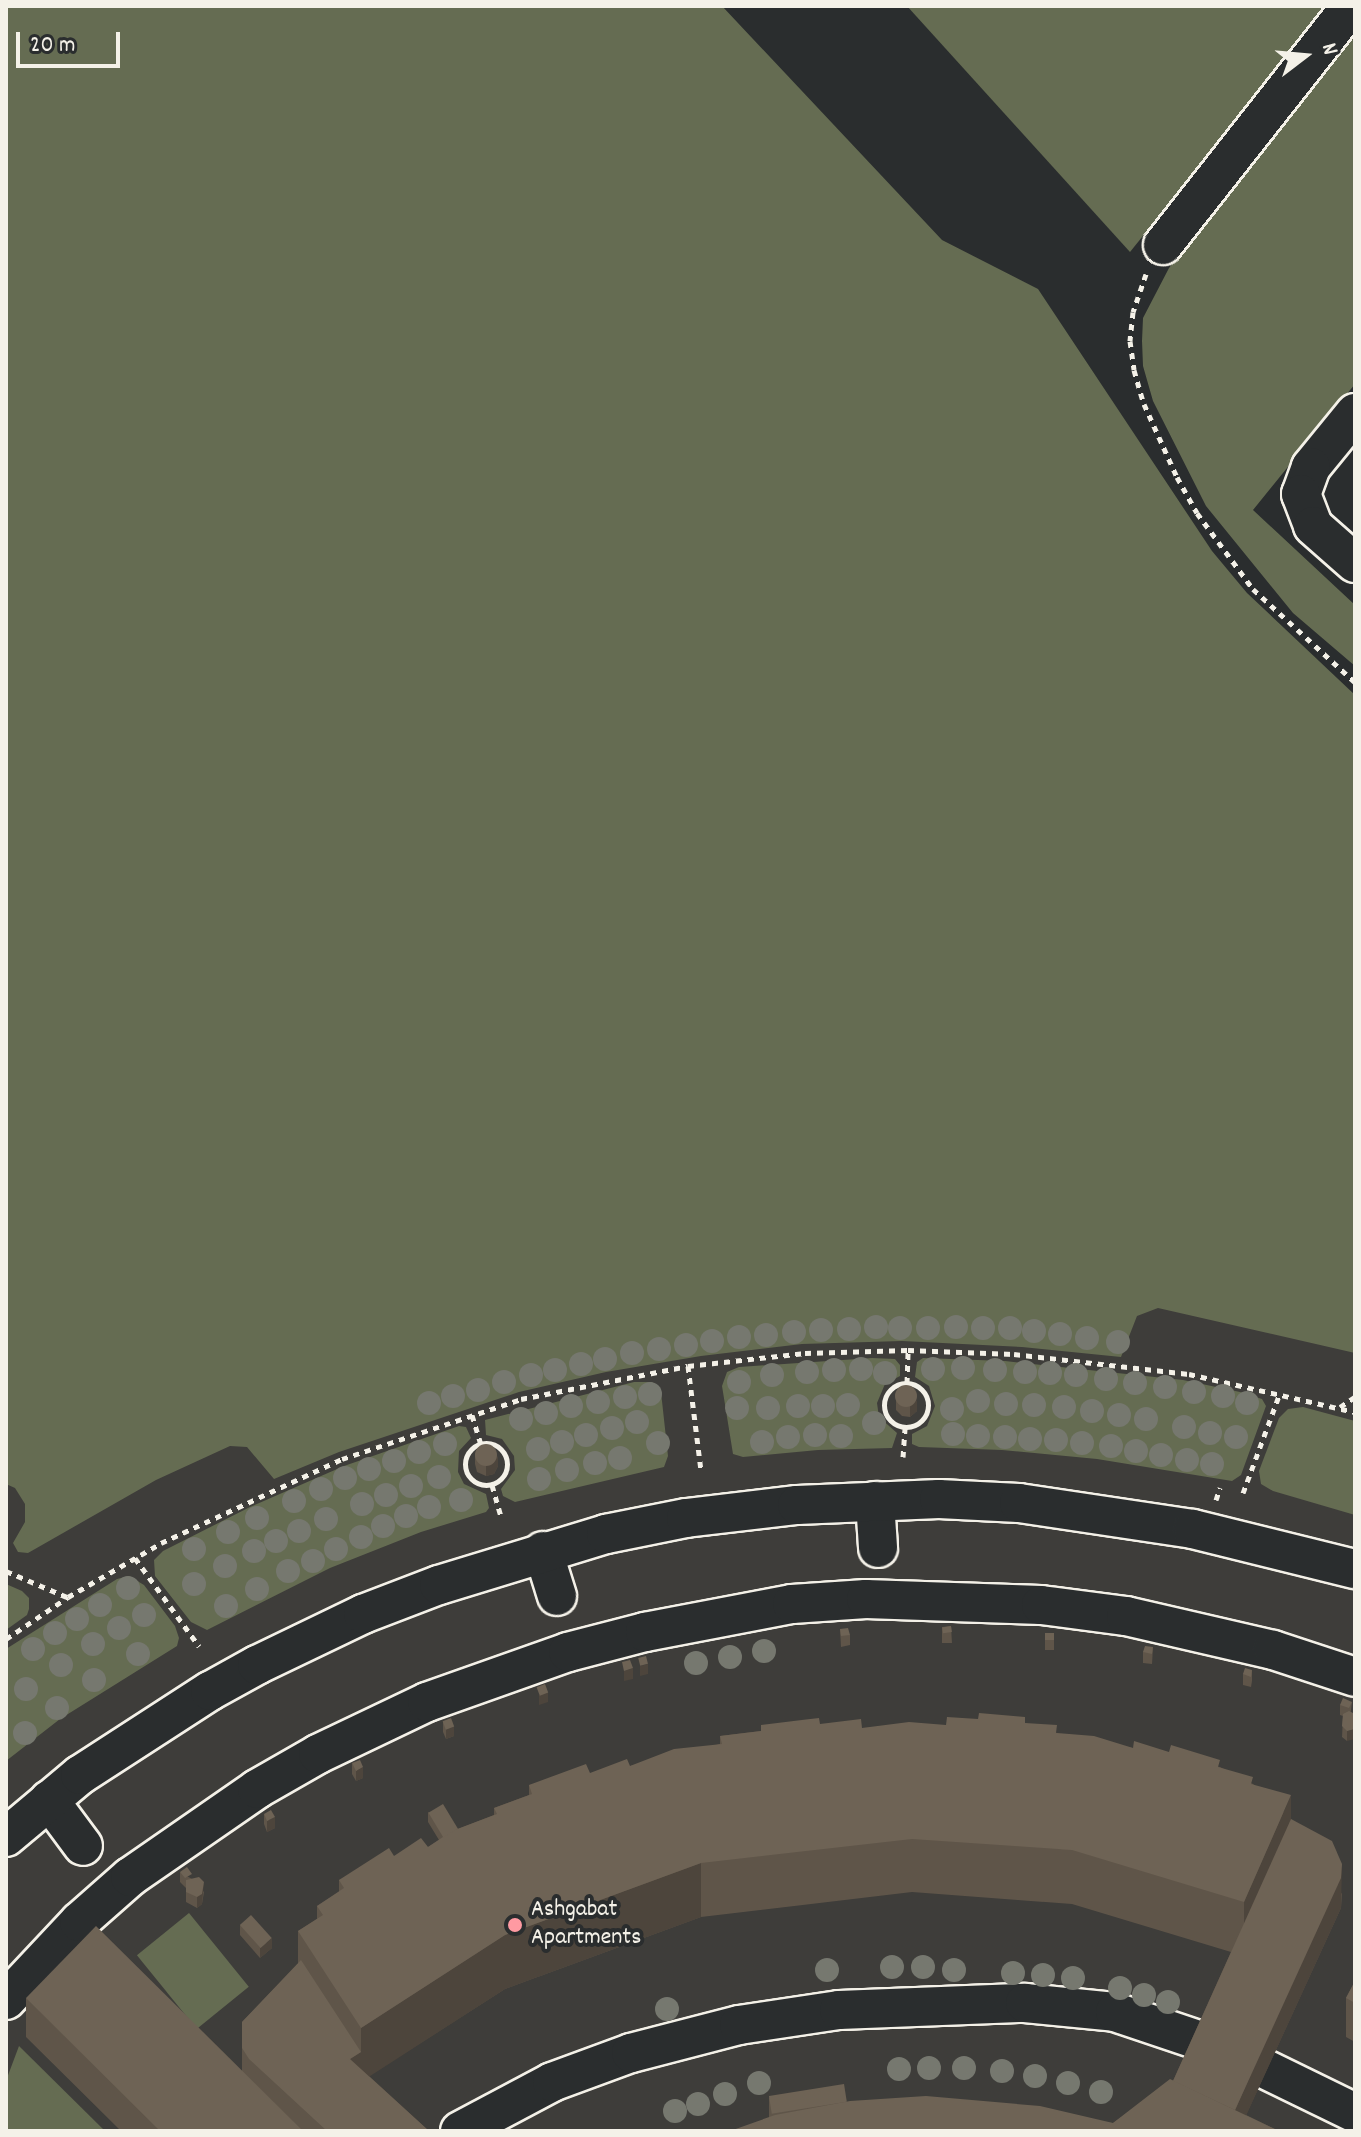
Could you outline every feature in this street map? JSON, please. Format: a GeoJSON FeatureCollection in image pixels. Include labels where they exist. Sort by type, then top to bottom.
{"type":"FeatureCollection","features":[{"type":"Feature","properties":{"kind":"lane"},"geometry":{"type":"LineString","coordinates":[[1163,245],[1351,6]]}},
{"type":"Feature","properties":{"kind":"lane"},"geometry":{"type":"LineString","coordinates":[[1355,413],[1311,467],[1301,494],[1313,526],[1355,563]]}},
{"type":"Feature","properties":{"kind":"lane"},"geometry":{"type":"LineString","coordinates":[[875,1501],[878,1548]]}},
{"type":"Feature","properties":{"kind":"lane"},"geometry":{"type":"LineString","coordinates":[[6,1837],[49,1800],[144,1732],[257,1665],[363,1614],[543,1551],[686,1518],[769,1507],[875,1501],[1019,1503],[1117,1515],[1193,1529],[1355,1569]]}},
{"type":"Feature","properties":{"kind":"lane"},"geometry":{"type":"LineString","coordinates":[[543,1551],[557,1596]]}},
{"type":"Feature","properties":{"kind":"lane"},"geometry":{"type":"LineString","coordinates":[[6,2000],[69,1932],[130,1877],[257,1789],[318,1754],[427,1702],[568,1652],[645,1632],[792,1604],[852,1600],[1041,1605],[1139,1619],[1273,1650],[1355,1677]]}},
{"type":"Feature","properties":{"kind":"lane"},"geometry":{"type":"LineString","coordinates":[[49,1800],[83,1846]]}},
{"type":"Feature","properties":{"kind":"lane"},"geometry":{"type":"LineString","coordinates":[[460,2131],[488,2113],[552,2082],[631,2053],[739,2025],[839,2010],[1025,2003],[1115,2012],[1204,2042]]}},
{"type":"Feature","properties":{"kind":"lane"},"geometry":{"type":"LineString","coordinates":[[1267,2070],[1355,2113]]}},
{"type":"Feature","properties":{"kind":"path"},"geometry":{"type":"LineString","coordinates":[[1163,245],[1142,281],[1133,312],[1130,341],[1144,404],[1158,438],[1197,513],[1253,589],[1355,682]]}},
{"type":"Feature","properties":{"kind":"path"},"geometry":{"type":"LineString","coordinates":[[907,1383],[908,1350]]}},
{"type":"Feature","properties":{"kind":"path"},"geometry":{"type":"LineString","coordinates":[[6,1639],[68,1597],[135,1558],[248,1500],[317,1469],[472,1415],[605,1380],[688,1366],[805,1353],[908,1350],[1113,1364],[1189,1374],[1355,1412]]}},
{"type":"Feature","properties":{"kind":"path"},"geometry":{"type":"LineString","coordinates":[[688,1366],[701,1470]]}},
{"type":"Feature","properties":{"kind":"path"},"geometry":{"type":"LineString","coordinates":[[907,1383],[922,1390],[928,1406],[921,1421],[905,1427],[890,1420],[884,1404],[891,1389],[907,1383]]}},
{"type":"Feature","properties":{"kind":"path"},"geometry":{"type":"LineString","coordinates":[[1243,1493],[1280,1393]]}},
{"type":"Feature","properties":{"kind":"path"},"geometry":{"type":"LineString","coordinates":[[1339,1407],[1355,1397]]}},
{"type":"Feature","properties":{"kind":"path"},"geometry":{"type":"LineString","coordinates":[[472,1415],[481,1444]]}},
{"type":"Feature","properties":{"kind":"path"},"geometry":{"type":"LineString","coordinates":[[903,1457],[905,1427]]}},
{"type":"Feature","properties":{"kind":"path"},"geometry":{"type":"LineString","coordinates":[[481,1444],[497,1446],[506,1459],[505,1475],[492,1485],[476,1483],[466,1470],[468,1454],[481,1444]]}},
{"type":"Feature","properties":{"kind":"path"},"geometry":{"type":"LineString","coordinates":[[492,1485],[501,1517]]}},
{"type":"Feature","properties":{"kind":"path"},"geometry":{"type":"LineString","coordinates":[[135,1558],[199,1646]]}},
{"type":"Feature","properties":{"kind":"path"},"geometry":{"type":"LineString","coordinates":[[6,1571],[68,1597]]}},
{"type":"Feature","properties":{"kind":"shaded area"},"geometry":{"type":"Polygon","coordinates":[[[1355,1274],[1355,2131],[6,2131],[6,1426],[1355,1274]]]}},
{"type":"Feature","properties":{"kind":"green space"},"geometry":{"type":"Polygon","coordinates":[[[6,6],[722,6],[942,240],[1038,289],[1212,551],[1247,593],[1355,695],[1355,1353],[1158,1308],[1137,1316],[1121,1357],[1022,1347],[902,1341],[802,1344],[701,1356],[606,1372],[519,1392],[339,1452],[274,1479],[247,1447],[230,1446],[156,1480],[28,1553],[18,1552],[13,1543],[25,1522],[25,1504],[15,1488],[6,1484],[6,6]]]}},
{"type":"Feature","properties":{"kind":"green space"},"geometry":{"type":"Polygon","coordinates":[[[907,6],[1328,6],[1130,252],[907,6]]]}},
{"type":"Feature","properties":{"kind":"green space"},"geometry":{"type":"Polygon","coordinates":[[[1355,31],[1355,384],[1253,510],[1355,605],[1355,666],[1293,613],[1206,506],[1153,401],[1143,366],[1142,341],[1143,318],[1169,268],[1355,31]]]}},
{"type":"Feature","properties":{"kind":"green space"},"geometry":{"type":"Polygon","coordinates":[[[923,1358],[1005,1361],[1183,1380],[1240,1392],[1262,1399],[1266,1406],[1241,1475],[1232,1481],[1097,1459],[1002,1450],[919,1447],[912,1444],[912,1434],[927,1426],[935,1406],[929,1386],[915,1377],[917,1362],[923,1358]]]}},
{"type":"Feature","properties":{"kind":"green space"},"geometry":{"type":"Polygon","coordinates":[[[895,1359],[900,1365],[900,1376],[885,1384],[877,1403],[879,1417],[897,1433],[892,1448],[818,1450],[743,1457],[733,1454],[722,1386],[727,1372],[739,1367],[895,1359]]]}},
{"type":"Feature","properties":{"kind":"green space"},"geometry":{"type":"Polygon","coordinates":[[[634,1382],[652,1382],[661,1392],[668,1456],[664,1467],[515,1502],[503,1496],[501,1489],[515,1470],[514,1456],[502,1439],[486,1435],[485,1420],[634,1382]]]}},
{"type":"Feature","properties":{"kind":"green space"},"geometry":{"type":"Polygon","coordinates":[[[1303,1407],[1355,1421],[1355,1515],[1273,1491],[1261,1484],[1259,1471],[1279,1418],[1288,1409],[1303,1407]]]}},
{"type":"Feature","properties":{"kind":"green space"},"geometry":{"type":"Polygon","coordinates":[[[459,1426],[466,1427],[471,1438],[459,1451],[458,1472],[464,1484],[486,1494],[489,1508],[486,1512],[421,1532],[330,1568],[207,1630],[191,1622],[155,1576],[154,1560],[163,1551],[250,1507],[344,1466],[459,1426]]]}},
{"type":"Feature","properties":{"kind":"green space"},"geometry":{"type":"Polygon","coordinates":[[[129,1576],[144,1585],[175,1626],[179,1638],[177,1646],[60,1719],[6,1761],[6,1649],[117,1579],[129,1576]]]}},
{"type":"Feature","properties":{"kind":"green space"},"geometry":{"type":"Polygon","coordinates":[[[6,1584],[29,1598],[29,1609],[27,1615],[6,1630],[6,1584]]]}},
{"type":"Feature","properties":{"kind":"green space"},"geometry":{"type":"Polygon","coordinates":[[[189,1913],[249,1987],[197,2029],[137,1955],[189,1913]]]}},
{"type":"Feature","properties":{"kind":"green space"},"geometry":{"type":"Polygon","coordinates":[[[19,2046],[105,2131],[7,2131],[7,2078],[19,2046]]]}},
{"type":"Feature","properties":{"kind":"building"},"geometry":{"type":"Polygon","coordinates":[[[906,1385],[914,1388],[917,1396],[914,1404],[906,1407],[898,1404],[895,1396],[898,1388],[906,1385]]]}},
{"type":"Feature","properties":{"kind":"building"},"geometry":{"type":"Polygon","coordinates":[[[486,1444],[494,1447],[497,1455],[494,1463],[486,1466],[478,1463],[475,1455],[478,1447],[486,1444]]]}},
{"type":"Feature","properties":{"kind":"building"},"geometry":{"type":"Polygon","coordinates":[[[951,1626],[952,1632],[943,1633],[942,1627],[951,1626]]]}},
{"type":"Feature","properties":{"kind":"building"},"geometry":{"type":"Polygon","coordinates":[[[848,1628],[850,1635],[841,1636],[840,1629],[848,1628]]]}},
{"type":"Feature","properties":{"kind":"building"},"geometry":{"type":"Polygon","coordinates":[[[1045,1633],[1054,1633],[1054,1640],[1045,1640],[1045,1633]]]}},
{"type":"Feature","properties":{"kind":"building"},"geometry":{"type":"Polygon","coordinates":[[[1145,1646],[1153,1647],[1152,1654],[1143,1652],[1145,1646]]]}},
{"type":"Feature","properties":{"kind":"building"},"geometry":{"type":"Polygon","coordinates":[[[646,1656],[648,1664],[640,1666],[638,1658],[646,1656]]]}},
{"type":"Feature","properties":{"kind":"building"},"geometry":{"type":"Polygon","coordinates":[[[630,1660],[633,1668],[624,1671],[622,1662],[630,1660]]]}},
{"type":"Feature","properties":{"kind":"building"},"geometry":{"type":"Polygon","coordinates":[[[1245,1668],[1252,1670],[1251,1677],[1243,1674],[1245,1668]]]}},
{"type":"Feature","properties":{"kind":"building"},"geometry":{"type":"Polygon","coordinates":[[[545,1684],[548,1692],[540,1696],[537,1687],[545,1684]]]}},
{"type":"Feature","properties":{"kind":"building"},"geometry":{"type":"Polygon","coordinates":[[[1343,1698],[1352,1702],[1349,1708],[1340,1705],[1343,1698]]]}},
{"type":"Feature","properties":{"kind":"building"},"geometry":{"type":"Polygon","coordinates":[[[1349,1711],[1355,1714],[1355,1729],[1347,1731],[1342,1726],[1343,1714],[1349,1711]]]}},
{"type":"Feature","properties":{"kind":"building"},"geometry":{"type":"Polygon","coordinates":[[[979,1713],[1025,1717],[1025,1723],[1057,1725],[1056,1733],[1094,1736],[1133,1748],[1134,1741],[1169,1752],[1171,1745],[1220,1760],[1218,1767],[1253,1777],[1251,1784],[1291,1795],[1244,1902],[1072,1850],[912,1839],[701,1863],[505,1935],[361,2028],[298,1931],[323,1915],[317,1906],[344,1888],[339,1880],[389,1848],[394,1856],[421,1838],[428,1847],[452,1831],[497,1814],[494,1808],[532,1794],[529,1785],[586,1764],[590,1773],[627,1759],[630,1766],[674,1749],[722,1744],[720,1736],[761,1731],[761,1725],[819,1718],[820,1724],[861,1719],[862,1728],[909,1722],[946,1725],[947,1717],[978,1719],[979,1713]]]}},
{"type":"Feature","properties":{"kind":"building"},"geometry":{"type":"Polygon","coordinates":[[[451,1718],[454,1726],[446,1730],[443,1721],[451,1718]]]}},
{"type":"Feature","properties":{"kind":"building"},"geometry":{"type":"Polygon","coordinates":[[[360,1760],[363,1767],[356,1771],[352,1763],[360,1760]]]}},
{"type":"Feature","properties":{"kind":"building"},"geometry":{"type":"Polygon","coordinates":[[[443,1804],[458,1829],[443,1838],[428,1813],[443,1804]]]}},
{"type":"Feature","properties":{"kind":"building"},"geometry":{"type":"Polygon","coordinates":[[[271,1810],[275,1817],[267,1821],[264,1814],[271,1810]]]}},
{"type":"Feature","properties":{"kind":"building"},"geometry":{"type":"Polygon","coordinates":[[[1291,1819],[1332,1841],[1342,1864],[1341,1878],[1235,2110],[1173,2081],[1291,1819]]]}},
{"type":"Feature","properties":{"kind":"building"},"geometry":{"type":"Polygon","coordinates":[[[187,1867],[192,1874],[185,1878],[180,1872],[187,1867]]]}},
{"type":"Feature","properties":{"kind":"building"},"geometry":{"type":"Polygon","coordinates":[[[199,1877],[204,1882],[202,1894],[197,1897],[186,1892],[186,1880],[199,1877]]]}},
{"type":"Feature","properties":{"kind":"building"},"geometry":{"type":"Polygon","coordinates":[[[251,1915],[272,1938],[261,1948],[240,1925],[251,1915]]]}},
{"type":"Feature","properties":{"kind":"building"},"geometry":{"type":"Polygon","coordinates":[[[96,1926],[303,2131],[160,2131],[26,1998],[96,1926]]]}},
{"type":"Feature","properties":{"kind":"building"},"geometry":{"type":"Polygon","coordinates":[[[301,1960],[361,2052],[350,2059],[429,2131],[327,2131],[249,2059],[242,2048],[242,2022],[301,1960]]]}},
{"type":"Feature","properties":{"kind":"building"},"geometry":{"type":"Polygon","coordinates":[[[1355,1981],[1355,2003],[1346,1998],[1355,1981]]]}},
{"type":"Feature","properties":{"kind":"building"},"geometry":{"type":"Polygon","coordinates":[[[1170,2079],[1279,2131],[730,2131],[775,2115],[850,2101],[926,2096],[1040,2106],[1113,2123],[1170,2079]]]}},
{"type":"Feature","properties":{"kind":"building"},"geometry":{"type":"Polygon","coordinates":[[[844,2084],[847,2102],[772,2114],[769,2096],[844,2084]]]}},
{"type":"Feature","properties":{"kind":"place","name":"Ashgabat Apartments"},"geometry":{"type":"Point","coordinates":[515,1925]}}]}
